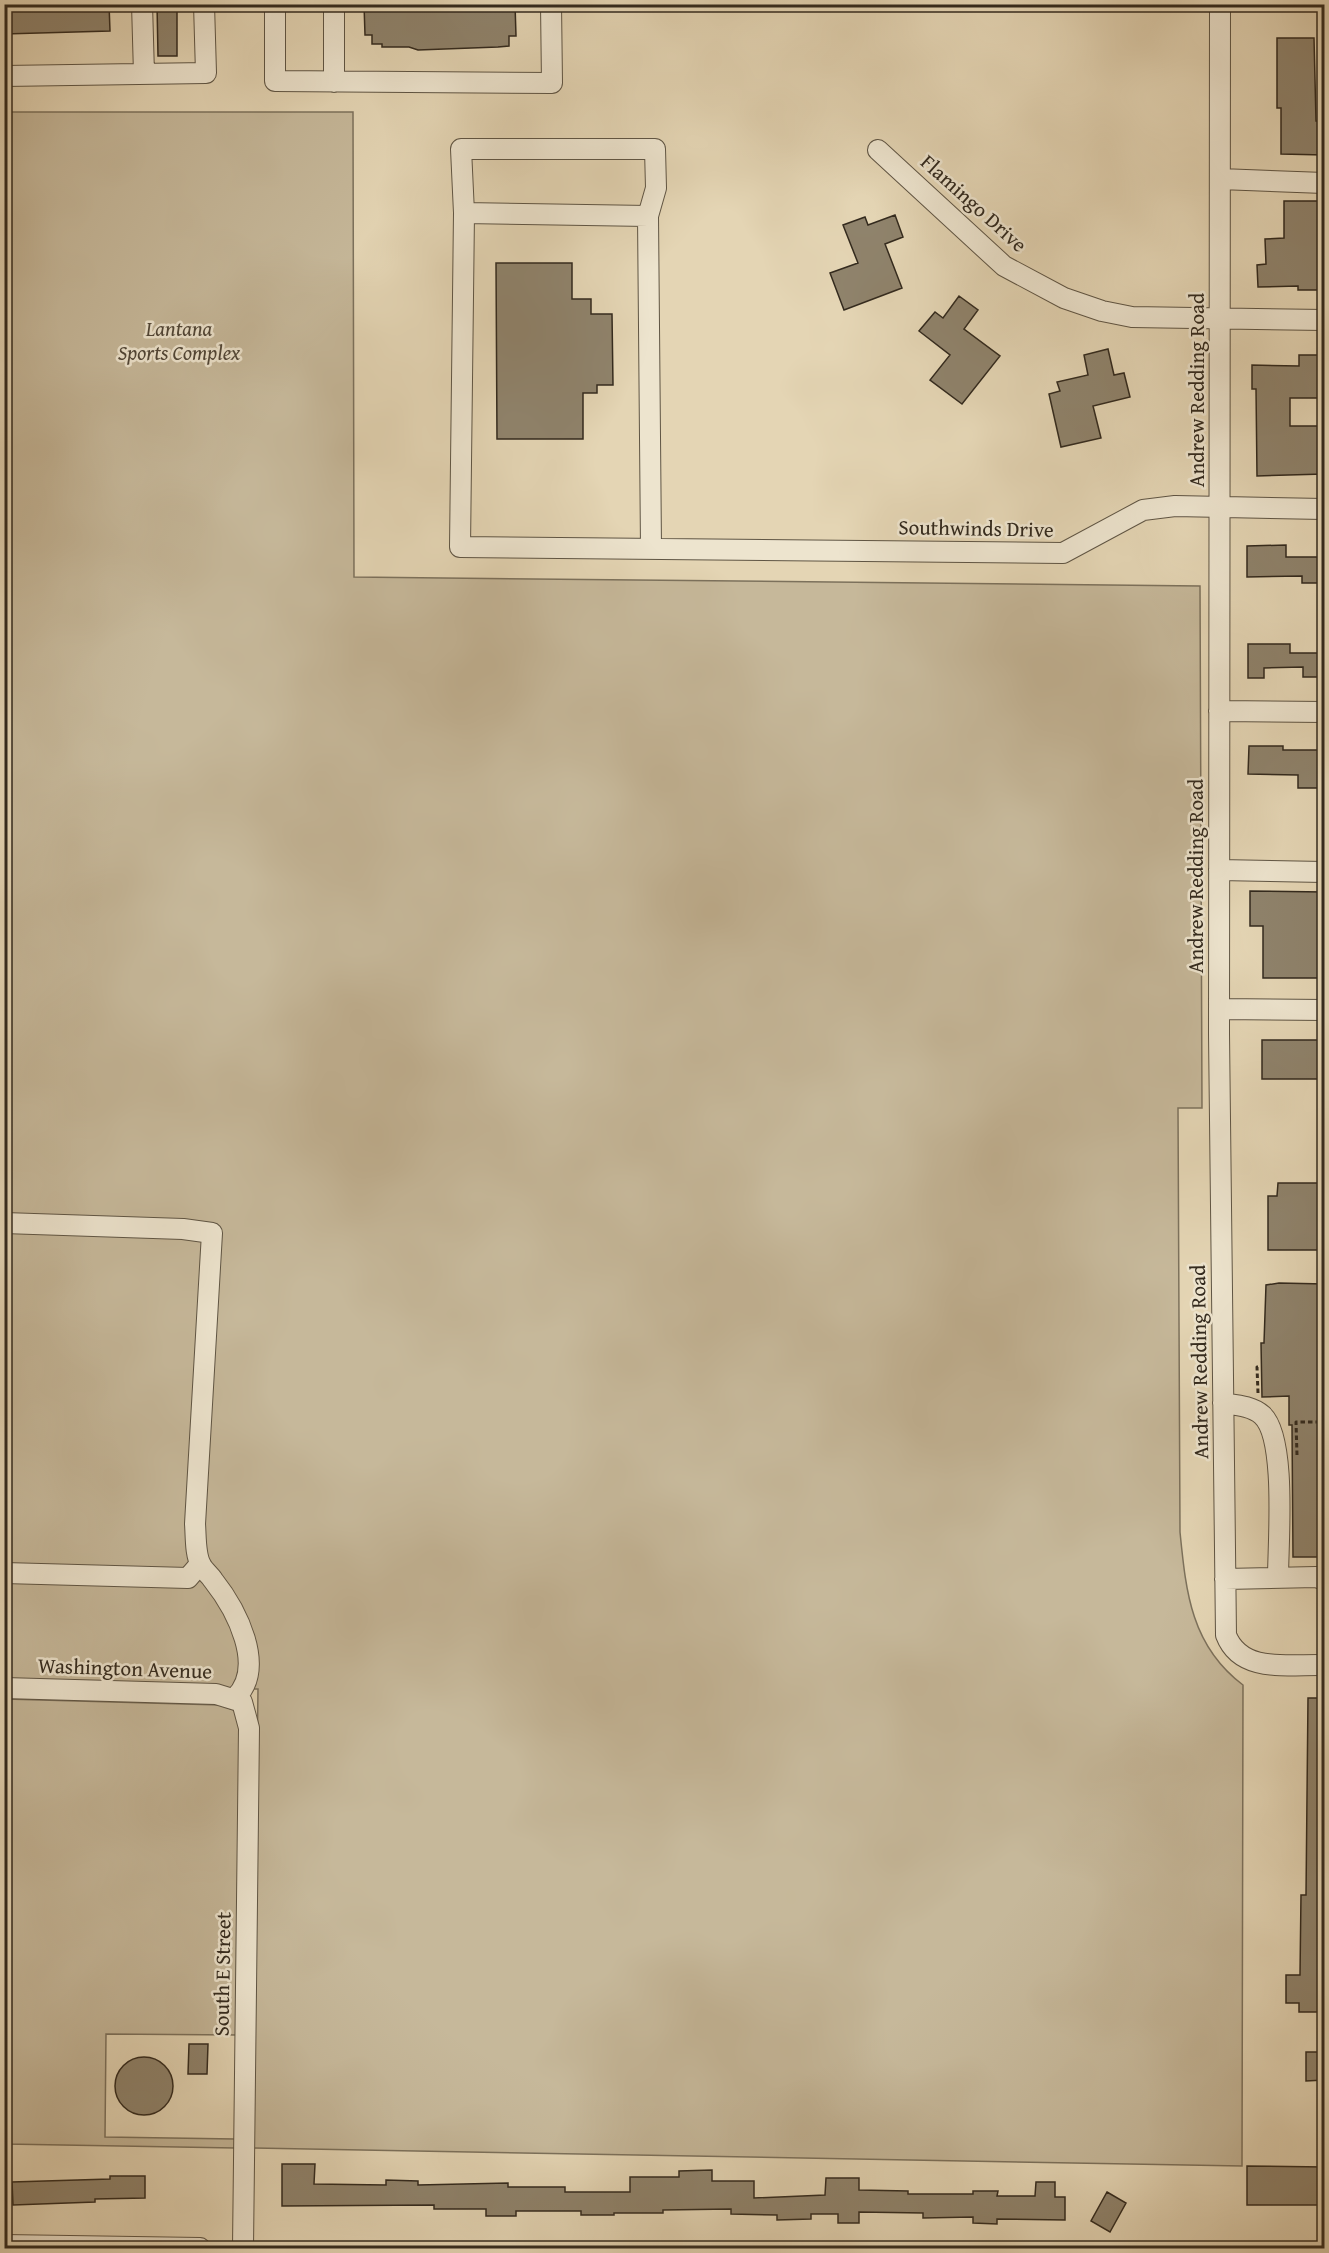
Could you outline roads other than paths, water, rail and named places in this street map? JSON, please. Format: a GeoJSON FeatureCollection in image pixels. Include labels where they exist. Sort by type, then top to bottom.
{"type":"FeatureCollection","features":[{"type":"Feature","properties":{"kind":"street"},"geometry":{"type":"LineString","coordinates":[[142,4],[144,74]]}},
{"type":"Feature","properties":{"kind":"street"},"geometry":{"type":"LineString","coordinates":[[4,76],[206,73],[204,4]]}},
{"type":"Feature","properties":{"kind":"street"},"geometry":{"type":"LineString","coordinates":[[275,4],[275,81],[552,83],[551,4]]}},
{"type":"Feature","properties":{"kind":"street"},"geometry":{"type":"LineString","coordinates":[[334,4],[334,82]]}},
{"type":"Feature","properties":{"kind":"street","name":"Andrew Redding Road"},"geometry":{"type":"LineString","coordinates":[[1221,4],[1219,1009],[1226,1635],[1230,1646],[1249,1662],[1324,1665]]}},
{"type":"Feature","properties":{"kind":"street"},"geometry":{"type":"LineString","coordinates":[[648,216],[464,213],[461,149],[655,149],[656,188],[648,216],[651,548]]}},
{"type":"Feature","properties":{"kind":"street","name":"Flamingo Drive"},"geometry":{"type":"LineString","coordinates":[[878,150],[1004,266],[1039,287],[1102,311],[1132,317],[1324,320]]}},
{"type":"Feature","properties":{"kind":"street"},"geometry":{"type":"LineString","coordinates":[[1220,179],[1324,183]]}},
{"type":"Feature","properties":{"kind":"street","name":"Southwinds Drive"},"geometry":{"type":"LineString","coordinates":[[464,213],[460,547],[1064,553],[1143,510],[1175,507],[1324,509]]}},
{"type":"Feature","properties":{"kind":"street"},"geometry":{"type":"LineString","coordinates":[[1219,711],[1324,712]]}},
{"type":"Feature","properties":{"kind":"street"},"geometry":{"type":"LineString","coordinates":[[1220,870],[1324,872]]}},
{"type":"Feature","properties":{"kind":"street"},"geometry":{"type":"LineString","coordinates":[[1219,1009],[1324,1010]]}},
{"type":"Feature","properties":{"kind":"street"},"geometry":{"type":"LineString","coordinates":[[4,1223],[183,1229],[212,1233],[195,1524],[200,1564],[220,1590],[246,1642],[248,1675],[238,1700]]}},
{"type":"Feature","properties":{"kind":"street"},"geometry":{"type":"LineString","coordinates":[[1223,1403],[1245,1406],[1258,1413],[1272,1429],[1277,1447],[1278,1578]]}},
{"type":"Feature","properties":{"kind":"street"},"geometry":{"type":"LineString","coordinates":[[4,1573],[188,1578],[200,1564]]}},
{"type":"Feature","properties":{"kind":"street"},"geometry":{"type":"LineString","coordinates":[[1225,1579],[1316,1577],[1324,1580]]}},
{"type":"Feature","properties":{"kind":"street","name":"Washington Avenue"},"geometry":{"type":"LineString","coordinates":[[4,1688],[216,1694],[238,1700]]}},
{"type":"Feature","properties":{"kind":"street","name":"South E Street"},"geometry":{"type":"LineString","coordinates":[[238,1700],[249,1728],[243,2248]]}},
{"type":"Feature","properties":{"kind":"street"},"geometry":{"type":"LineString","coordinates":[[4,2245],[200,2248]]}},
{"type":"Feature","properties":{"kind":"park label","name":"Lantana Sports Complex"},"geometry":{"type":"Point","coordinates":[179,340]}}]}
